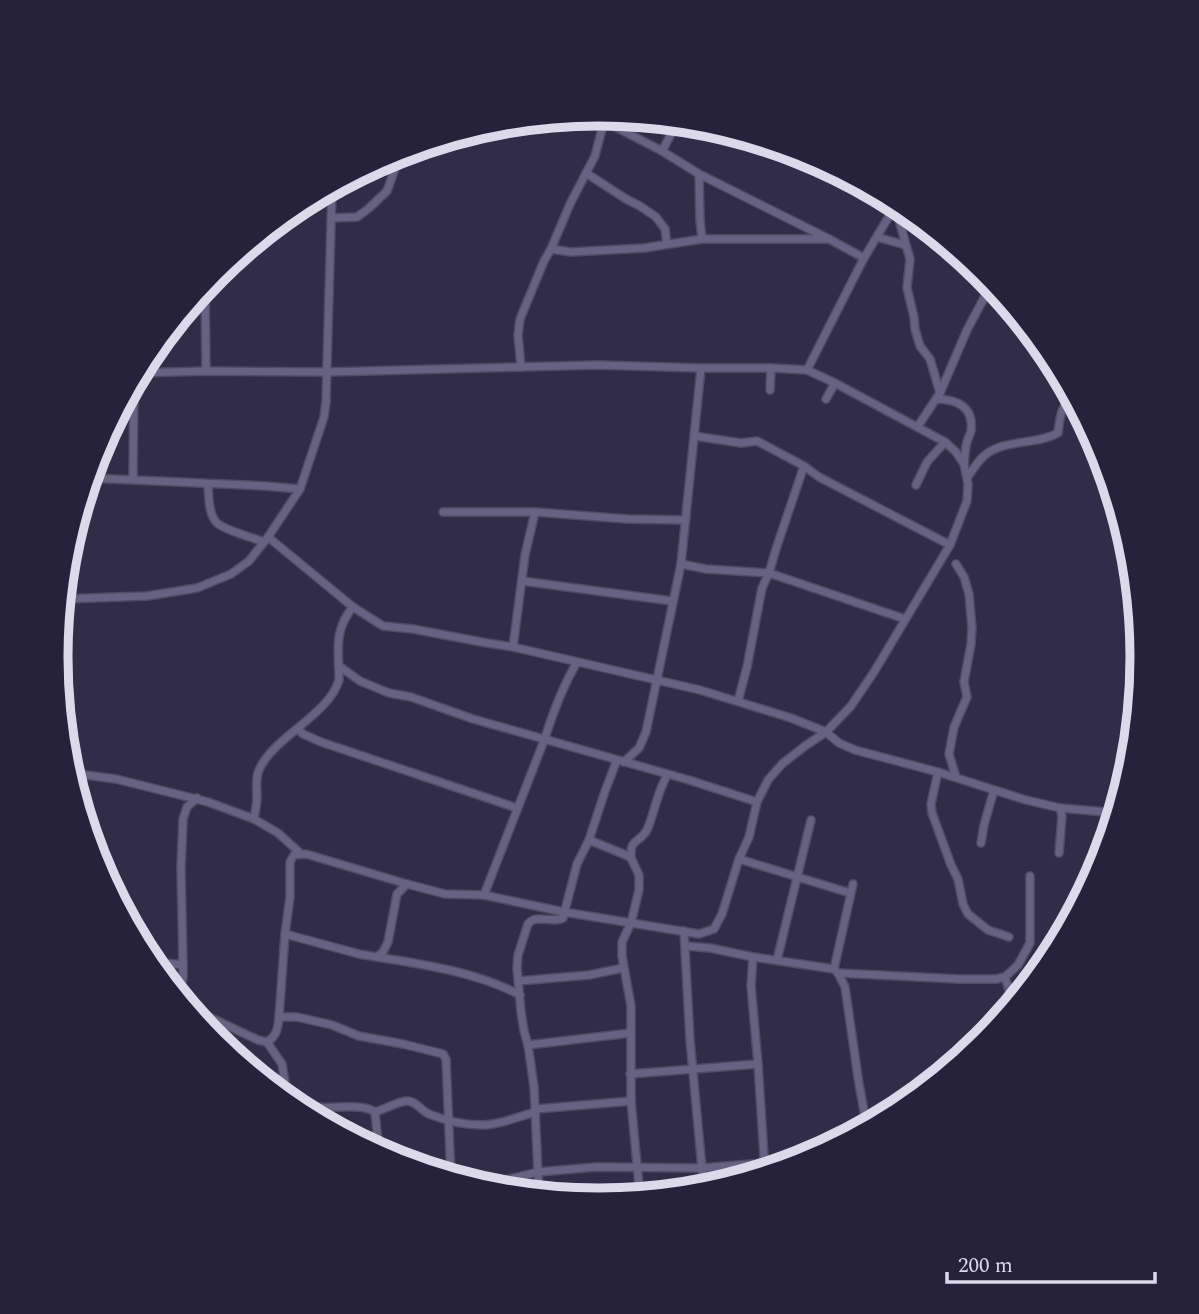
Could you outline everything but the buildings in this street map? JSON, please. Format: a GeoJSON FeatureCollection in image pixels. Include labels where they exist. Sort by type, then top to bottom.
{"type":"FeatureCollection","features":[{"type":"Feature","properties":{"kind":"street"},"geometry":{"type":"LineString","coordinates":[[522,367],[518,335],[520,319],[570,204],[596,156],[604,126]]}},
{"type":"Feature","properties":{"kind":"street"},"geometry":{"type":"LineString","coordinates":[[621,127],[699,174],[864,258]]}},
{"type":"Feature","properties":{"kind":"street"},"geometry":{"type":"LineString","coordinates":[[662,151],[673,131]]}},
{"type":"Feature","properties":{"kind":"street"},"geometry":{"type":"LineString","coordinates":[[332,218],[356,216],[368,209],[387,191],[396,166]]}},
{"type":"Feature","properties":{"kind":"street"},"geometry":{"type":"LineString","coordinates":[[586,173],[656,217],[664,229],[667,244]]}},
{"type":"Feature","properties":{"kind":"street"},"geometry":{"type":"LineString","coordinates":[[699,174],[702,239]]}},
{"type":"Feature","properties":{"kind":"street"},"geometry":{"type":"LineString","coordinates":[[72,599],[147,596],[197,588],[231,574],[249,561],[300,489],[324,417],[332,198]]}},
{"type":"Feature","properties":{"kind":"street"},"geometry":{"type":"LineString","coordinates":[[807,370],[864,258],[892,213]]}},
{"type":"Feature","properties":{"kind":"street"},"geometry":{"type":"LineString","coordinates":[[899,218],[910,259],[907,288],[915,329],[920,346],[930,359],[938,396]]}},
{"type":"Feature","properties":{"kind":"street"},"geometry":{"type":"LineString","coordinates":[[877,237],[905,245]]}},
{"type":"Feature","properties":{"kind":"street"},"geometry":{"type":"LineString","coordinates":[[551,249],[571,251],[644,248],[702,239],[830,239]]}},
{"type":"Feature","properties":{"kind":"street"},"geometry":{"type":"LineString","coordinates":[[918,426],[938,396],[986,293]]}},
{"type":"Feature","properties":{"kind":"street"},"geometry":{"type":"LineString","coordinates":[[205,301],[206,372]]}},
{"type":"Feature","properties":{"kind":"street"},"geometry":{"type":"LineString","coordinates":[[81,774],[116,779],[197,798],[254,819],[278,833],[300,853],[445,894],[484,895],[564,912],[699,933],[714,929],[722,914],[749,836],[757,802],[768,780],[782,764],[826,732],[851,706],[950,545],[967,501],[964,464],[945,442],[807,370],[598,365],[327,372],[151,373]]}},
{"type":"Feature","properties":{"kind":"street"},"geometry":{"type":"LineString","coordinates":[[539,1185],[536,1110],[518,981],[518,955],[528,924],[534,918],[556,921],[563,918],[577,864],[589,840],[605,791],[620,761],[639,748],[643,741],[681,564],[701,368]]}},
{"type":"Feature","properties":{"kind":"street"},"geometry":{"type":"LineString","coordinates":[[770,390],[771,368]]}},
{"type":"Feature","properties":{"kind":"street"},"geometry":{"type":"LineString","coordinates":[[826,399],[835,383]]}},
{"type":"Feature","properties":{"kind":"street"},"geometry":{"type":"LineString","coordinates":[[938,396],[959,403],[968,414],[971,435],[967,442],[964,464]]}},
{"type":"Feature","properties":{"kind":"street"},"geometry":{"type":"LineString","coordinates":[[133,479],[134,401]]}},
{"type":"Feature","properties":{"kind":"street"},"geometry":{"type":"LineString","coordinates":[[967,478],[989,452],[1058,433],[1066,403]]}},
{"type":"Feature","properties":{"kind":"street"},"geometry":{"type":"LineString","coordinates":[[694,436],[741,443],[757,441],[819,477],[950,545]]}},
{"type":"Feature","properties":{"kind":"street"},"geometry":{"type":"LineString","coordinates":[[916,485],[927,462],[945,442]]}},
{"type":"Feature","properties":{"kind":"street"},"geometry":{"type":"LineString","coordinates":[[738,701],[762,588],[804,466]]}},
{"type":"Feature","properties":{"kind":"street"},"geometry":{"type":"LineString","coordinates":[[99,478],[300,489]]}},
{"type":"Feature","properties":{"kind":"street"},"geometry":{"type":"LineString","coordinates":[[208,484],[212,512],[216,522],[222,527],[266,540],[353,607],[383,626],[422,630],[513,647],[700,690],[791,718],[826,732],[839,743],[855,750],[1060,808],[1108,812]]}},
{"type":"Feature","properties":{"kind":"street"},"geometry":{"type":"LineString","coordinates":[[443,512],[535,512],[626,519],[686,520]]}},
{"type":"Feature","properties":{"kind":"street"},"geometry":{"type":"LineString","coordinates":[[513,647],[525,555],[535,512]]}},
{"type":"Feature","properties":{"kind":"street"},"geometry":{"type":"LineString","coordinates":[[681,564],[706,569],[769,573],[905,620]]}},
{"type":"Feature","properties":{"kind":"street"},"geometry":{"type":"LineString","coordinates":[[956,565],[964,577],[969,594],[972,628],[964,682],[967,697],[954,727],[949,754],[956,777]]}},
{"type":"Feature","properties":{"kind":"street"},"geometry":{"type":"LineString","coordinates":[[522,581],[672,601]]}},
{"type":"Feature","properties":{"kind":"street"},"geometry":{"type":"LineString","coordinates":[[254,819],[260,766],[331,696],[339,680],[339,631],[353,607]]}},
{"type":"Feature","properties":{"kind":"street"},"geometry":{"type":"LineString","coordinates":[[484,895],[566,681],[577,662]]}},
{"type":"Feature","properties":{"kind":"street"},"geometry":{"type":"LineString","coordinates":[[339,666],[360,681],[389,693],[411,697],[473,719],[757,802]]}},
{"type":"Feature","properties":{"kind":"street"},"geometry":{"type":"LineString","coordinates":[[298,729],[303,734],[321,741],[517,808]]}},
{"type":"Feature","properties":{"kind":"street"},"geometry":{"type":"LineString","coordinates":[[938,772],[931,804],[932,813],[958,879],[966,911],[988,930],[1009,937]]}},
{"type":"Feature","properties":{"kind":"street"},"geometry":{"type":"LineString","coordinates":[[639,1187],[631,1101],[631,1006],[623,968],[622,942],[631,923],[639,890],[639,875],[631,858],[631,846],[647,829],[667,775]]}},
{"type":"Feature","properties":{"kind":"street"},"geometry":{"type":"LineString","coordinates":[[981,843],[993,790]]}},
{"type":"Feature","properties":{"kind":"street"},"geometry":{"type":"LineString","coordinates":[[182,984],[183,818],[187,807],[197,798]]}},
{"type":"Feature","properties":{"kind":"street"},"geometry":{"type":"LineString","coordinates":[[1059,853],[1062,816],[1060,808]]}},
{"type":"Feature","properties":{"kind":"street"},"geometry":{"type":"LineString","coordinates":[[777,960],[811,820]]}},
{"type":"Feature","properties":{"kind":"street"},"geometry":{"type":"LineString","coordinates":[[589,840],[631,858]]}},
{"type":"Feature","properties":{"kind":"street"},"geometry":{"type":"LineString","coordinates":[[267,1042],[278,1031],[290,897],[290,862],[294,855],[300,853]]}},
{"type":"Feature","properties":{"kind":"street"},"geometry":{"type":"LineString","coordinates":[[739,859],[850,893]]}},
{"type":"Feature","properties":{"kind":"street"},"geometry":{"type":"LineString","coordinates":[[686,946],[836,971],[996,979],[1005,977],[1018,965],[1030,943],[1030,876]]}},
{"type":"Feature","properties":{"kind":"street"},"geometry":{"type":"LineString","coordinates":[[377,957],[388,942],[397,894],[407,884]]}},
{"type":"Feature","properties":{"kind":"street"},"geometry":{"type":"LineString","coordinates":[[853,884],[836,971],[845,987],[865,1117]]}},
{"type":"Feature","properties":{"kind":"street"},"geometry":{"type":"LineString","coordinates":[[684,931],[692,1068],[703,1178]]}},
{"type":"Feature","properties":{"kind":"street"},"geometry":{"type":"LineString","coordinates":[[285,934],[359,954],[459,972],[520,995]]}},
{"type":"Feature","properties":{"kind":"street"},"geometry":{"type":"LineString","coordinates":[[753,957],[751,986],[764,1162]]}},
{"type":"Feature","properties":{"kind":"street"},"geometry":{"type":"LineString","coordinates":[[166,963],[183,965]]}},
{"type":"Feature","properties":{"kind":"street"},"geometry":{"type":"LineString","coordinates":[[518,981],[589,975],[623,968]]}},
{"type":"Feature","properties":{"kind":"street"},"geometry":{"type":"LineString","coordinates":[[1005,977],[1010,993]]}},
{"type":"Feature","properties":{"kind":"street"},"geometry":{"type":"LineString","coordinates":[[209,1017],[267,1042],[282,1064],[285,1085]]}},
{"type":"Feature","properties":{"kind":"street"},"geometry":{"type":"LineString","coordinates":[[279,1017],[298,1017],[359,1036],[443,1054],[446,1059],[451,1167]]}},
{"type":"Feature","properties":{"kind":"street"},"geometry":{"type":"LineString","coordinates":[[528,1045],[631,1033]]}},
{"type":"Feature","properties":{"kind":"street"},"geometry":{"type":"LineString","coordinates":[[630,1074],[758,1064]]}},
{"type":"Feature","properties":{"kind":"street"},"geometry":{"type":"LineString","coordinates":[[319,1108],[364,1108],[375,1112],[409,1101],[425,1113],[450,1122],[479,1125],[492,1124],[536,1110],[631,1101]]}},
{"type":"Feature","properties":{"kind":"street"},"geometry":{"type":"LineString","coordinates":[[375,1112],[378,1139]]}},
{"type":"Feature","properties":{"kind":"street"},"geometry":{"type":"LineString","coordinates":[[506,1180],[538,1172],[596,1167],[702,1168],[759,1163]]}}]}
